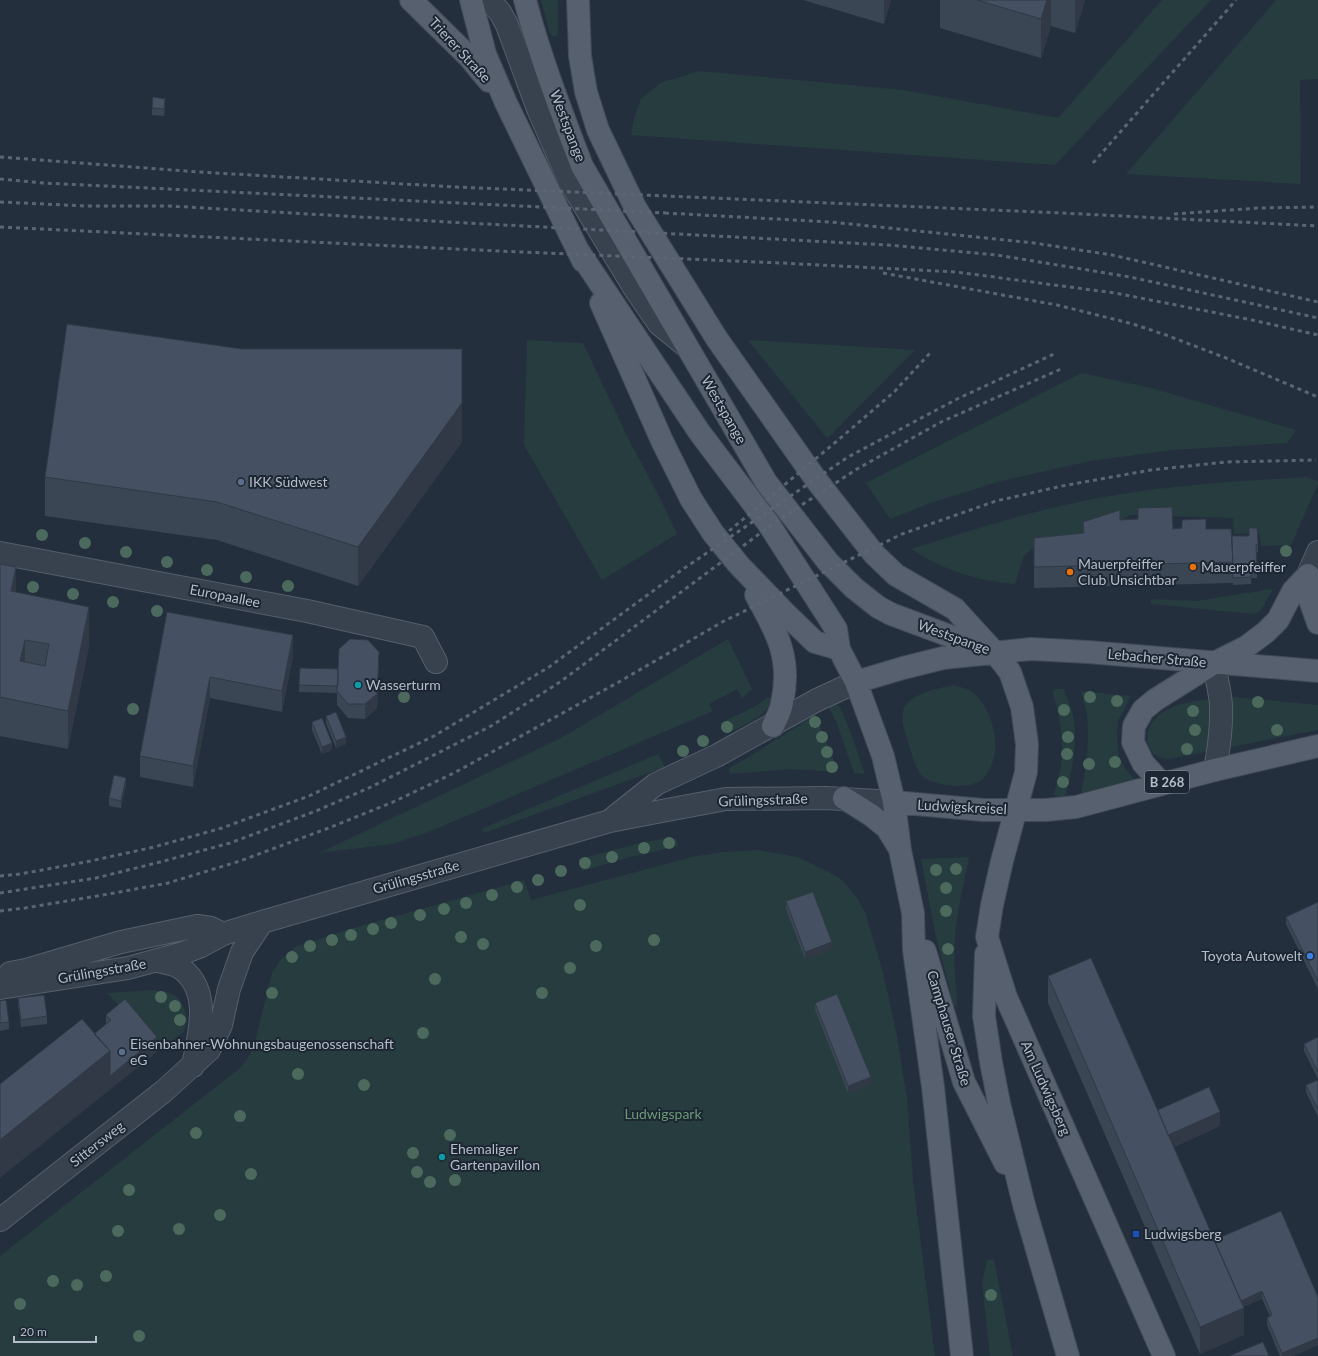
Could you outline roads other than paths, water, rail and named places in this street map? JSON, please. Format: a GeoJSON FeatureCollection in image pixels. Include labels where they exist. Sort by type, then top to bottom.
{"type":"FeatureCollection","features":[{"type":"Feature","properties":{"kind":"main road","name":"Trierer Straße"},"geometry":{"type":"LineString","coordinates":[[411,0],[470,58],[506,102]]}},
{"type":"Feature","properties":{"kind":"main road","name":"Westspange"},"geometry":{"type":"LineString","coordinates":[[471,0],[485,54],[506,102],[577,249],[663,443],[691,499],[713,533],[738,564],[788,616],[815,642],[839,649]]}},
{"type":"Feature","properties":{"kind":"main road","name":"Westspange"},"geometry":{"type":"LineString","coordinates":[[525,0],[561,113],[582,166],[766,482],[828,562],[854,588],[878,607],[891,614],[996,654]]}},
{"type":"Feature","properties":{"kind":"main road","name":"Westspange"},"geometry":{"type":"LineString","coordinates":[[578,0],[580,56],[586,92],[598,130],[635,207],[717,339],[817,481],[874,554],[896,575],[955,609],[996,654]]}},
{"type":"Feature","properties":{"kind":"main road","name":"Westspange"},"geometry":{"type":"LineString","coordinates":[[577,249],[700,433],[768,523],[789,554],[836,630],[839,649],[856,682]]}},
{"type":"Feature","properties":{"kind":"main road"},"geometry":{"type":"LineString","coordinates":[[738,564],[770,620],[780,641],[785,659],[786,673],[782,704],[773,726]]}},
{"type":"Feature","properties":{"kind":"main road"},"geometry":{"type":"LineString","coordinates":[[1308,575],[1309,597],[1318,623]]}},
{"type":"Feature","properties":{"kind":"main road"},"geometry":{"type":"LineString","coordinates":[[1162,784],[1143,763],[1133,742],[1134,726],[1143,710],[1155,700],[1214,663],[1246,647],[1266,632],[1278,620],[1293,591],[1308,575]]}},
{"type":"Feature","properties":{"kind":"main road","name":"Lebacher Straße"},"geometry":{"type":"LineString","coordinates":[[996,654],[1031,649],[1088,652],[1318,671]]}},
{"type":"Feature","properties":{"kind":"main road"},"geometry":{"type":"LineString","coordinates":[[962,1356],[933,1087],[914,950],[913,913],[900,850],[894,802],[883,756],[856,682],[902,668],[943,658],[996,654]]}},
{"type":"Feature","properties":{"kind":"main road","name":"Ludwigskreisel"},"geometry":{"type":"LineString","coordinates":[[894,802],[963,809],[1016,810],[1026,772],[1027,744],[1022,707],[1010,672],[996,654]]}},
{"type":"Feature","properties":{"kind":"main road","name":"B 268"},"geometry":{"type":"LineString","coordinates":[[1016,810],[1076,808],[1215,770],[1318,746]]}},
{"type":"Feature","properties":{"kind":"main road"},"geometry":{"type":"LineString","coordinates":[[844,798],[871,814],[887,828],[900,850]]}},
{"type":"Feature","properties":{"kind":"main road","name":"Am Ludwigsberg"},"geometry":{"type":"LineString","coordinates":[[1016,810],[1002,861],[992,905],[987,937],[1006,997],[1164,1356]]}},
{"type":"Feature","properties":{"kind":"main road","name":"Camphauser Straße"},"geometry":{"type":"LineString","coordinates":[[913,913],[936,985],[964,1082],[993,1138],[1024,1205]]}},
{"type":"Feature","properties":{"kind":"main road","name":"Camphauser Straße"},"geometry":{"type":"LineString","coordinates":[[987,937],[984,1016],[991,1062],[999,1103],[1024,1205],[1068,1356]]}},
{"type":"Feature","properties":{"kind":"street"},"geometry":{"type":"LineString","coordinates":[[489,0],[500,12],[507,25],[538,109],[570,182],[635,289],[659,324],[687,347]]}},
{"type":"Feature","properties":{"kind":"street"},"geometry":{"type":"LineString","coordinates":[[1308,575],[1318,552]]}},
{"type":"Feature","properties":{"kind":"street","name":"Europaallee"},"geometry":{"type":"LineString","coordinates":[[0,553],[307,611],[423,637],[436,662]]}},
{"type":"Feature","properties":{"kind":"street"},"geometry":{"type":"LineString","coordinates":[[1214,663],[1221,704],[1220,740],[1215,770]]}},
{"type":"Feature","properties":{"kind":"street","name":"Grülingsstraße"},"geometry":{"type":"LineString","coordinates":[[610,821],[656,784],[716,756],[773,726],[817,700],[856,682]]}},
{"type":"Feature","properties":{"kind":"street","name":"Grülingsstraße"},"geometry":{"type":"LineString","coordinates":[[0,988],[128,968],[158,961],[201,946],[223,934],[338,899],[610,821],[726,799],[796,797],[844,798],[894,802]]}},
{"type":"Feature","properties":{"kind":"street","name":"Sittersweg"},"geometry":{"type":"LineString","coordinates":[[0,1220],[164,1091],[209,1050],[221,1025],[229,989],[242,952],[262,922]]}},
{"type":"Feature","properties":{"kind":"street","name":"Grülingsstraße"},"geometry":{"type":"LineString","coordinates":[[0,974],[26,970],[121,942],[197,926],[211,928],[223,934]]}},
{"type":"Feature","properties":{"kind":"street","name":"Sittersweg"},"geometry":{"type":"LineString","coordinates":[[223,934],[234,974]]}},
{"type":"Feature","properties":{"kind":"street"},"geometry":{"type":"LineString","coordinates":[[191,978],[193,962],[201,946]]}},
{"type":"Feature","properties":{"kind":"street"},"geometry":{"type":"LineString","coordinates":[[158,961],[180,968],[191,978],[201,1004],[202,1020],[192,1066]]}},
{"type":"Feature","properties":{"kind":"railway"},"geometry":{"type":"LineString","coordinates":[[1093,163],[1236,0]]}},
{"type":"Feature","properties":{"kind":"railway"},"geometry":{"type":"LineString","coordinates":[[0,157],[199,172],[456,187],[1062,213],[1318,226]]}},
{"type":"Feature","properties":{"kind":"railway"},"geometry":{"type":"LineString","coordinates":[[0,179],[43,183],[666,213]]}},
{"type":"Feature","properties":{"kind":"railway"},"geometry":{"type":"LineString","coordinates":[[0,202],[86,206],[169,206],[888,245],[997,255],[1130,277],[1318,318]]}},
{"type":"Feature","properties":{"kind":"railway"},"geometry":{"type":"LineString","coordinates":[[1174,214],[1259,208],[1318,207]]}},
{"type":"Feature","properties":{"kind":"railway"},"geometry":{"type":"LineString","coordinates":[[665,213],[831,222],[1034,243],[1112,255],[1318,302]]}},
{"type":"Feature","properties":{"kind":"railway"},"geometry":{"type":"LineString","coordinates":[[0,227],[956,272],[1115,293],[1252,320],[1318,335]]}},
{"type":"Feature","properties":{"kind":"railway"},"geometry":{"type":"LineString","coordinates":[[883,273],[1057,305],[1133,324],[1226,358],[1318,397]]}},
{"type":"Feature","properties":{"kind":"railway"},"geometry":{"type":"LineString","coordinates":[[723,536],[894,392],[931,352]]}},
{"type":"Feature","properties":{"kind":"railway"},"geometry":{"type":"LineString","coordinates":[[0,876],[20,874],[86,862],[154,847],[222,828],[309,796],[434,736],[549,667],[683,569],[848,457],[957,399],[1054,354]]}},
{"type":"Feature","properties":{"kind":"railway"},"geometry":{"type":"LineString","coordinates":[[0,893],[96,878],[230,843],[316,811],[371,787],[491,726],[560,682],[774,523],[857,469],[941,422],[1061,369]]}},
{"type":"Feature","properties":{"kind":"railway"},"geometry":{"type":"LineString","coordinates":[[0,911],[168,883],[240,861],[393,802],[454,773],[617,683],[724,621],[902,534],[996,501],[1062,486],[1151,470],[1226,462],[1316,460]]}},
{"type":"Feature","properties":{"kind":"place","name":"IKK Südwest"},"geometry":{"type":"Point","coordinates":[241,482]}},
{"type":"Feature","properties":{"kind":"place","name":"Mauerpfeiffer"},"geometry":{"type":"Point","coordinates":[1193,567]}},
{"type":"Feature","properties":{"kind":"place","name":"Mauerpfeiffer Club Unsichtbar"},"geometry":{"type":"Point","coordinates":[1070,572]}},
{"type":"Feature","properties":{"kind":"place","name":"Wasserturm"},"geometry":{"type":"Point","coordinates":[358,685]}},
{"type":"Feature","properties":{"kind":"place","name":"Toyota Autowelt"},"geometry":{"type":"Point","coordinates":[1310,956]}},
{"type":"Feature","properties":{"kind":"place","name":"Eisenbahner-Wohnungsbaugenossenschaft eG"},"geometry":{"type":"Point","coordinates":[122,1052]}},
{"type":"Feature","properties":{"kind":"place","name":"Ehemaliger Gartenpavillon"},"geometry":{"type":"Point","coordinates":[442,1157]}},
{"type":"Feature","properties":{"kind":"place","name":"Ludwigsberg"},"geometry":{"type":"Point","coordinates":[1136,1234]}},
{"type":"Feature","properties":{"kind":"park label","name":"Ludwigspark"},"geometry":{"type":"Point","coordinates":[663,1114]}}]}
